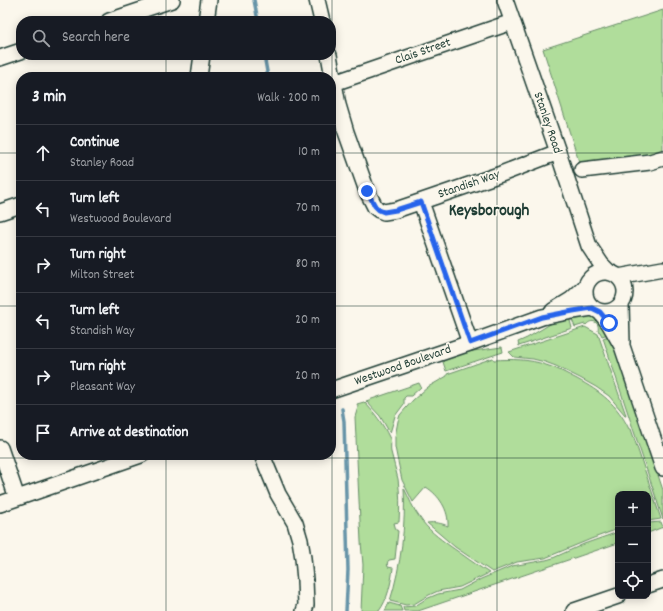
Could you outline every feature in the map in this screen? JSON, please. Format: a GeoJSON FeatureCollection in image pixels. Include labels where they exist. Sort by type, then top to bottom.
{"type":"FeatureCollection","features":[{"type":"Feature","properties":{"kind":"street"},"geometry":{"type":"LineString","coordinates":[[124,16],[172,0]]}},
{"type":"Feature","properties":{"kind":"street"},"geometry":{"type":"LineString","coordinates":[[206,16],[208,0]]}},
{"type":"Feature","properties":{"kind":"street"},"geometry":{"type":"LineString","coordinates":[[317,0],[321,16]]}},
{"type":"Feature","properties":{"kind":"street","name":"Stanley Road"},"geometry":{"type":"LineString","coordinates":[[505,0],[589,246],[601,264],[614,274]]}},
{"type":"Feature","properties":{"kind":"street","name":"Clais Street"},"geometry":{"type":"LineString","coordinates":[[336,82],[512,22]]}},
{"type":"Feature","properties":{"kind":"street"},"geometry":{"type":"LineString","coordinates":[[0,58],[16,52]]}},
{"type":"Feature","properties":{"kind":"street"},"geometry":{"type":"LineString","coordinates":[[200,72],[201,60]]}},
{"type":"Feature","properties":{"kind":"street"},"geometry":{"type":"LineString","coordinates":[[330,60],[332,72]]}},
{"type":"Feature","properties":{"kind":"street","name":"Standish Way"},"geometry":{"type":"LineString","coordinates":[[336,94],[348,139],[367,191],[375,206],[384,212],[390,212],[421,202],[558,152]]}},
{"type":"Feature","properties":{"kind":"street"},"geometry":{"type":"LineString","coordinates":[[582,170],[650,162],[663,158]]}},
{"type":"Feature","properties":{"kind":"street"},"geometry":{"type":"LineString","coordinates":[[421,202],[470,343]]}},
{"type":"Feature","properties":{"kind":"street"},"geometry":{"type":"LineString","coordinates":[[0,212],[16,207]]}},
{"type":"Feature","properties":{"kind":"street","name":"Stanley Road"},"geometry":{"type":"LineString","coordinates":[[587,283],[589,246]]}},
{"type":"Feature","properties":{"kind":"street"},"geometry":{"type":"LineString","coordinates":[[661,269],[614,274],[604,272],[598,273],[587,283],[584,293],[588,304],[609,323],[622,346],[663,468]]}},
{"type":"Feature","properties":{"kind":"street"},"geometry":{"type":"LineString","coordinates":[[596,310],[606,312],[617,308],[623,299],[643,280],[661,269]]}},
{"type":"Feature","properties":{"kind":"street"},"geometry":{"type":"LineString","coordinates":[[614,274],[622,282],[625,288],[623,299],[622,346]]}},
{"type":"Feature","properties":{"kind":"street","name":"Westwood Boulevard"},"geometry":{"type":"LineString","coordinates":[[336,388],[542,317],[566,304],[587,283]]}},
{"type":"Feature","properties":{"kind":"street","name":"Westwood Boulevard"},"geometry":{"type":"LineString","coordinates":[[542,317],[573,311],[596,310]]}},
{"type":"Feature","properties":{"kind":"street"},"geometry":{"type":"LineString","coordinates":[[0,448],[17,498]]}},
{"type":"Feature","properties":{"kind":"street"},"geometry":{"type":"LineString","coordinates":[[0,504],[126,460]]}},
{"type":"Feature","properties":{"kind":"street"},"geometry":{"type":"LineString","coordinates":[[264,460],[278,494],[295,523],[300,540],[305,580],[306,605],[304,611]]}},
{"type":"Feature","properties":{"kind":"street"},"geometry":{"type":"LineString","coordinates":[[651,584],[663,580]]}},
{"type":"Feature","properties":{"kind":"street"},"geometry":{"type":"LineString","coordinates":[[574,611],[615,597]]}},
{"type":"Feature","properties":{"kind":"green space"},"geometry":{"type":"Polygon","coordinates":[[[663,10],[663,153],[581,168],[543,49],[663,10]]]}},
{"type":"Feature","properties":{"kind":"green space"},"geometry":{"type":"Polygon","coordinates":[[[594,315],[611,333],[602,336],[598,331],[597,323],[593,321],[586,325],[575,327],[571,317],[594,315]]]}},
{"type":"Feature","properties":{"kind":"green space"},"geometry":{"type":"Polygon","coordinates":[[[569,317],[572,328],[519,346],[518,342],[552,323],[569,317]]]}},
{"type":"Feature","properties":{"kind":"green space"},"geometry":{"type":"Polygon","coordinates":[[[585,327],[598,334],[626,415],[609,396],[580,378],[556,366],[533,359],[514,357],[509,352],[585,327]]]}},
{"type":"Feature","properties":{"kind":"green space"},"geometry":{"type":"Polygon","coordinates":[[[611,335],[663,490],[663,519],[603,338],[611,335]]]}},
{"type":"Feature","properties":{"kind":"green space"},"geometry":{"type":"Polygon","coordinates":[[[502,347],[503,352],[446,371],[443,362],[444,360],[466,352],[502,347]]]}},
{"type":"Feature","properties":{"kind":"green space"},"geometry":{"type":"Polygon","coordinates":[[[493,358],[494,360],[527,361],[540,363],[562,371],[601,394],[614,406],[629,429],[631,429],[661,519],[651,521],[651,491],[615,491],[615,530],[545,558],[517,562],[492,572],[455,547],[427,523],[438,523],[448,526],[445,509],[435,494],[426,487],[413,502],[402,480],[395,447],[395,437],[400,415],[413,400],[428,387],[447,376],[447,374],[493,358]]]}},
{"type":"Feature","properties":{"kind":"green space"},"geometry":{"type":"Polygon","coordinates":[[[419,383],[421,387],[411,396],[406,396],[404,398],[404,404],[395,416],[390,433],[380,416],[366,401],[419,383]]]}},
{"type":"Feature","properties":{"kind":"green space"},"geometry":{"type":"Polygon","coordinates":[[[364,402],[378,418],[390,439],[391,452],[398,479],[399,490],[399,522],[394,523],[396,530],[398,531],[395,559],[389,560],[387,564],[388,567],[393,568],[389,591],[379,611],[361,611],[363,565],[355,417],[358,407],[357,404],[364,402]]]}},
{"type":"Feature","properties":{"kind":"green space"},"geometry":{"type":"Polygon","coordinates":[[[404,488],[415,511],[430,530],[489,573],[460,587],[438,591],[414,604],[406,605],[390,601],[402,545],[404,488]]]}},
{"type":"Feature","properties":{"kind":"green space"},"geometry":{"type":"Polygon","coordinates":[[[661,522],[663,527],[651,532],[651,523],[661,522]]]}},
{"type":"Feature","properties":{"kind":"green space"},"geometry":{"type":"Polygon","coordinates":[[[615,533],[615,544],[418,611],[404,611],[403,607],[415,606],[438,594],[460,590],[512,566],[553,558],[584,544],[615,533]]]}},
{"type":"Feature","properties":{"kind":"green space"},"geometry":{"type":"Polygon","coordinates":[[[389,603],[400,606],[402,611],[385,611],[389,603]]]}},
{"type":"Feature","properties":{"kind":"waterway"},"geometry":{"type":"LineString","coordinates":[[254,0],[257,16]]}},
{"type":"Feature","properties":{"kind":"waterway"},"geometry":{"type":"LineString","coordinates":[[265,60],[267,72]]}},
{"type":"Feature","properties":{"kind":"waterway"},"geometry":{"type":"LineString","coordinates":[[342,409],[344,421],[348,570],[346,611]]}},
{"type":"Feature","properties":{"kind":"district","name":"Keysborough"},"geometry":{"type":"Point","coordinates":[489,212]}},
{"type":"Feature","properties":{"kind":"route"},"geometry":{"type":"LineString","coordinates":[[367,191],[375,206],[384,212],[390,212],[421,202],[470,343],[542,317],[592,308],[600,312],[609,323]]}}]}
